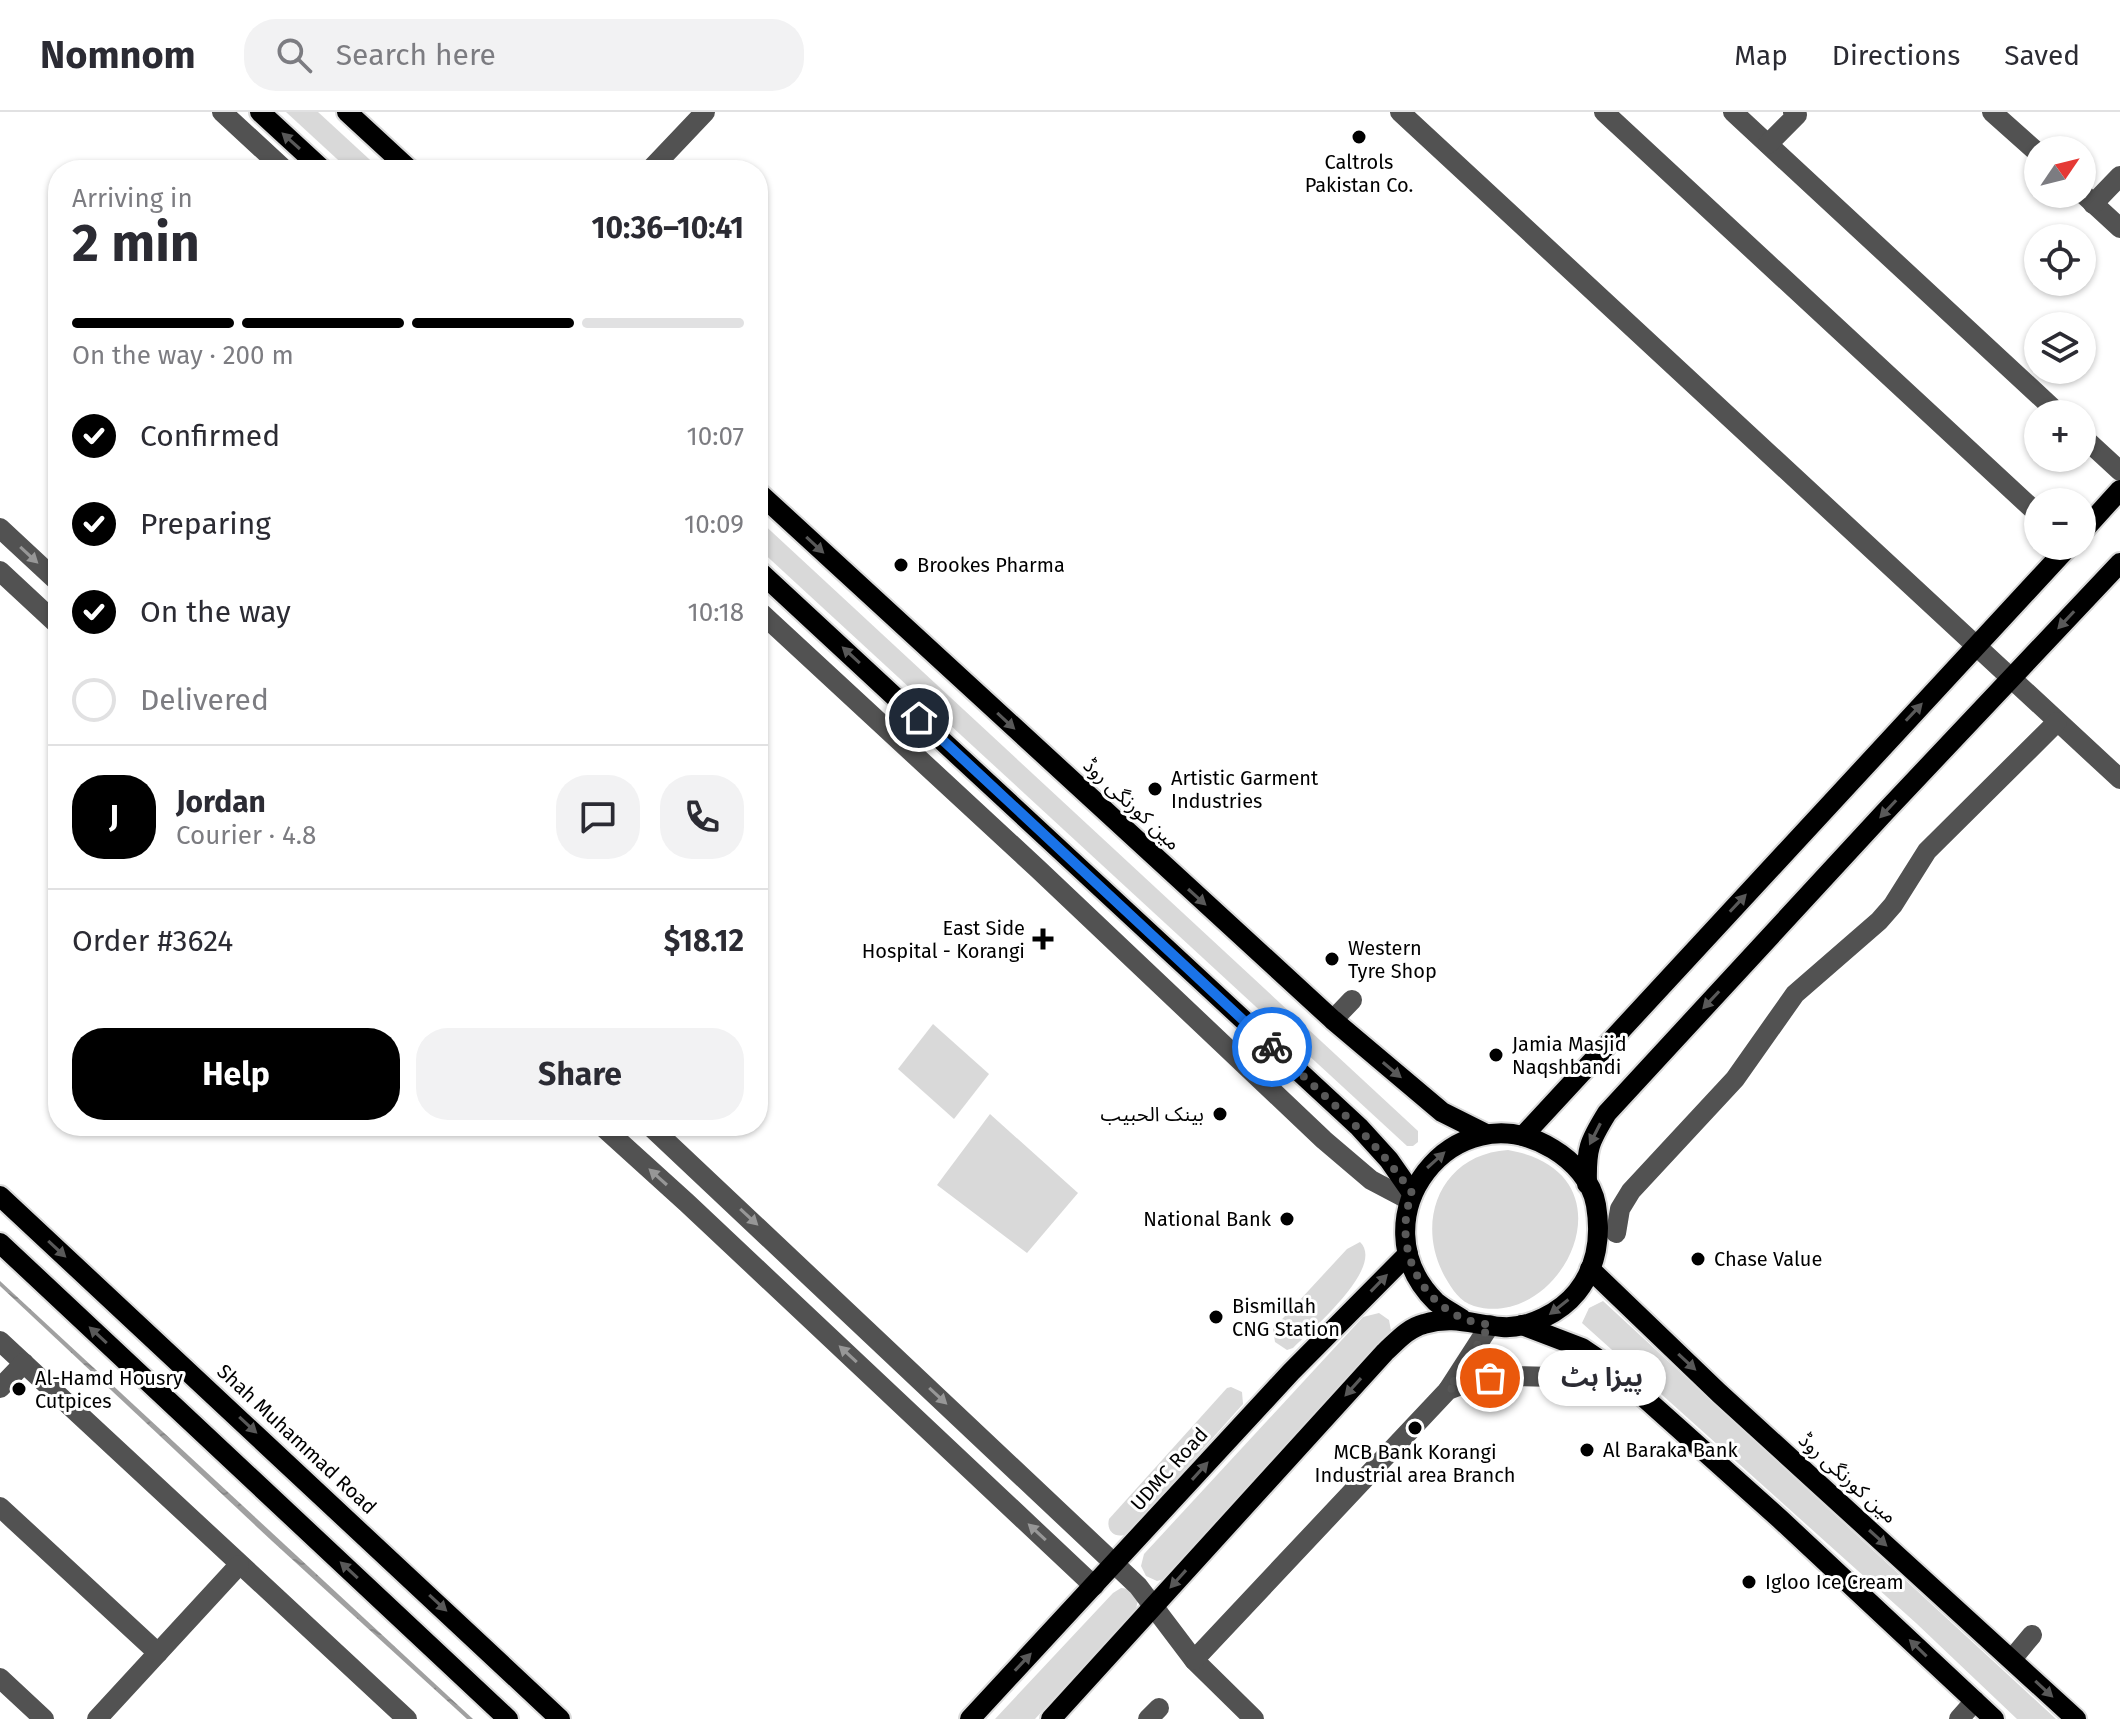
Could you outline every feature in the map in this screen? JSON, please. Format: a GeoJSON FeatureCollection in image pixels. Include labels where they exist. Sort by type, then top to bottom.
{"type":"FeatureCollection","features":[{"type":"Feature","properties":{"kind":"main road"},"geometry":{"type":"LineString","coordinates":[[260,112],[312,160]]}},
{"type":"Feature","properties":{"kind":"main road"},"geometry":{"type":"LineString","coordinates":[[347,112],[399,160]]}},
{"type":"Feature","properties":{"kind":"main road"},"geometry":{"type":"LineString","coordinates":[[2096,517],[2120,490]]}},
{"type":"Feature","properties":{"kind":"main road","name":"مین کورنگی روڈ"},"geometry":{"type":"LineString","coordinates":[[768,501],[1333,1020],[1442,1112],[1486,1134]]}},
{"type":"Feature","properties":{"kind":"main road"},"geometry":{"type":"LineString","coordinates":[[1523,1136],[2056,560]]}},
{"type":"Feature","properties":{"kind":"main road"},"geometry":{"type":"LineString","coordinates":[[1587,1184],[1586,1154],[1593,1135],[1607,1113],[2120,563]]}},
{"type":"Feature","properties":{"kind":"main road"},"geometry":{"type":"LineString","coordinates":[[768,579],[1359,1127],[1389,1160],[1410,1197]]}},
{"type":"Feature","properties":{"kind":"main road"},"geometry":{"type":"LineString","coordinates":[[1051,1719],[1408,1330],[1425,1323],[1462,1319],[1490,1325],[1522,1325],[1552,1314],[1577,1292],[1590,1269],[1599,1232],[1595,1198],[1576,1166],[1539,1141],[1513,1133],[1486,1134],[1455,1145],[1429,1165],[1410,1197],[1405,1226],[1408,1254],[1419,1281],[1437,1303],[1462,1319]]}},
{"type":"Feature","properties":{"kind":"main road","name":"Shah Muhammad Road"},"geometry":{"type":"LineString","coordinates":[[0,1196],[560,1719]]}},
{"type":"Feature","properties":{"kind":"main road"},"geometry":{"type":"LineString","coordinates":[[0,1243],[508,1719]]}},
{"type":"Feature","properties":{"kind":"main road","name":"UDMC Road"},"geometry":{"type":"LineString","coordinates":[[970,1719],[1291,1372],[1408,1254]]}},
{"type":"Feature","properties":{"kind":"main road","name":"مین کورنگی روڈ"},"geometry":{"type":"LineString","coordinates":[[1590,1269],[1719,1393],[2076,1719]]}},
{"type":"Feature","properties":{"kind":"main road"},"geometry":{"type":"LineString","coordinates":[[1522,1325],[1582,1348],[1610,1367],[1791,1529],[1994,1719]]}},
{"type":"Feature","properties":{"kind":"street"},"geometry":{"type":"LineString","coordinates":[[222,112],[274,160]]}},
{"type":"Feature","properties":{"kind":"street"},"geometry":{"type":"LineString","coordinates":[[659,160],[705,112]]}},
{"type":"Feature","properties":{"kind":"street"},"geometry":{"type":"LineString","coordinates":[[1400,112],[2120,779]]}},
{"type":"Feature","properties":{"kind":"street"},"geometry":{"type":"LineString","coordinates":[[1604,112],[2024,501]]}},
{"type":"Feature","properties":{"kind":"street"},"geometry":{"type":"LineString","coordinates":[[1733,112],[2044,400]]}},
{"type":"Feature","properties":{"kind":"street"},"geometry":{"type":"LineString","coordinates":[[1992,112],[2024,141]]}},
{"type":"Feature","properties":{"kind":"street"},"geometry":{"type":"LineString","coordinates":[[1768,144],[1797,113]]}},
{"type":"Feature","properties":{"kind":"street"},"geometry":{"type":"LineString","coordinates":[[2096,193],[2120,176]]}},
{"type":"Feature","properties":{"kind":"street"},"geometry":{"type":"LineString","coordinates":[[2096,206],[2120,228]]}},
{"type":"Feature","properties":{"kind":"street"},"geometry":{"type":"LineString","coordinates":[[2096,449],[2120,471]]}},
{"type":"Feature","properties":{"kind":"street"},"geometry":{"type":"LineString","coordinates":[[0,528],[48,573]]}},
{"type":"Feature","properties":{"kind":"street"},"geometry":{"type":"LineString","coordinates":[[0,571],[48,615]]}},
{"type":"Feature","properties":{"kind":"street"},"geometry":{"type":"LineString","coordinates":[[33,601],[48,587]]}},
{"type":"Feature","properties":{"kind":"street"},"geometry":{"type":"LineString","coordinates":[[768,619],[1127,953],[1266,1088],[1371,1180],[1410,1197]]}},
{"type":"Feature","properties":{"kind":"street"},"geometry":{"type":"LineString","coordinates":[[1587,1184],[1616,1233],[1620,1209],[1631,1191],[1735,1079],[1795,994],[1879,921],[1893,905],[1927,851],[2057,722]]}},
{"type":"Feature","properties":{"kind":"street"},"geometry":{"type":"LineString","coordinates":[[1127,953],[1149,930]]}},
{"type":"Feature","properties":{"kind":"street"},"geometry":{"type":"LineString","coordinates":[[1333,1020],[1352,1000]]}},
{"type":"Feature","properties":{"kind":"street"},"geometry":{"type":"LineString","coordinates":[[613,1136],[1094,1586]]}},
{"type":"Feature","properties":{"kind":"street"},"geometry":{"type":"LineString","coordinates":[[661,1136],[1138,1586],[1194,1660],[1254,1719]]}},
{"type":"Feature","properties":{"kind":"street"},"geometry":{"type":"LineString","coordinates":[[687,1203],[709,1180]]}},
{"type":"Feature","properties":{"kind":"street"},"geometry":{"type":"LineString","coordinates":[[1194,1660],[1448,1390],[1490,1325]]}},
{"type":"Feature","properties":{"kind":"street"},"geometry":{"type":"LineString","coordinates":[[0,1341],[394,1715]]}},
{"type":"Feature","properties":{"kind":"street"},"geometry":{"type":"LineString","coordinates":[[0,1388],[24,1363]]}},
{"type":"Feature","properties":{"kind":"street"},"geometry":{"type":"LineString","coordinates":[[1448,1390],[1471,1381],[1510,1375],[1566,1378]]}},
{"type":"Feature","properties":{"kind":"street"},"geometry":{"type":"LineString","coordinates":[[0,1507],[158,1653]]}},
{"type":"Feature","properties":{"kind":"street"},"geometry":{"type":"LineString","coordinates":[[97,1719],[239,1565]]}},
{"type":"Feature","properties":{"kind":"street"},"geometry":{"type":"LineString","coordinates":[[2012,1659],[2032,1635]]}},
{"type":"Feature","properties":{"kind":"street"},"geometry":{"type":"LineString","coordinates":[[0,1678],[44,1719]]}},
{"type":"Feature","properties":{"kind":"street"},"geometry":{"type":"LineString","coordinates":[[1959,1719],[1975,1701]]}},
{"type":"Feature","properties":{"kind":"shaded area"},"geometry":{"type":"Polygon","coordinates":[[[286,112],[318,112],[370,160],[338,160],[286,112]]]}},
{"type":"Feature","properties":{"kind":"shaded area"},"geometry":{"type":"Polygon","coordinates":[[[768,528],[1418,1131],[1418,1142],[1407,1146],[768,557],[768,528]]]}},
{"type":"Feature","properties":{"kind":"shaded area"},"geometry":{"type":"Polygon","coordinates":[[[933,1024],[989,1074],[954,1119],[898,1069],[933,1024]]]}},
{"type":"Feature","properties":{"kind":"shaded area"},"geometry":{"type":"Polygon","coordinates":[[[990,1114],[1078,1193],[1027,1253],[937,1185],[990,1114]]]}},
{"type":"Feature","properties":{"kind":"shaded area"},"geometry":{"type":"Polygon","coordinates":[[[1508,1150],[1548,1164],[1571,1188],[1578,1216],[1573,1246],[1558,1274],[1535,1296],[1506,1308],[1474,1306],[1461,1298],[1445,1277],[1436,1256],[1432,1234],[1434,1213],[1450,1177],[1485,1154],[1508,1150]]]}},
{"type":"Feature","properties":{"kind":"shaded area"},"geometry":{"type":"Polygon","coordinates":[[[1360,1242],[1365,1253],[1363,1267],[1343,1298],[1293,1348],[1287,1350],[1275,1342],[1273,1329],[1347,1249],[1360,1242]]]}},
{"type":"Feature","properties":{"kind":"shaded area"},"geometry":{"type":"Polygon","coordinates":[[[1603,1301],[2056,1719],[2017,1719],[1916,1623],[1582,1323],[1589,1308],[1603,1301]]]}},
{"type":"Feature","properties":{"kind":"shaded area"},"geometry":{"type":"Polygon","coordinates":[[[1379,1313],[1389,1320],[1392,1336],[1168,1578],[1157,1581],[1146,1576],[1141,1566],[1144,1554],[1363,1317],[1379,1313]]]}},
{"type":"Feature","properties":{"kind":"shaded area"},"geometry":{"type":"Polygon","coordinates":[[[1231,1387],[1242,1392],[1243,1404],[1127,1534],[1112,1533],[1109,1519],[1231,1387]]]}},
{"type":"Feature","properties":{"kind":"shaded area"},"geometry":{"type":"Polygon","coordinates":[[[1121,1588],[1130,1589],[1138,1600],[1136,1609],[1035,1719],[995,1719],[1113,1593],[1121,1588]]]}},
{"type":"Feature","properties":{"kind":"water"},"geometry":{"type":"Polygon","coordinates":[[[0,1281],[473,1719],[467,1719],[272,1541],[0,1286],[0,1281]]]}},
{"type":"Feature","properties":{"kind":"way so far"},"geometry":{"type":"LineString","coordinates":[[1272,1047],[1359,1127],[1389,1160],[1412,1193],[1405,1226],[1408,1254],[1419,1281],[1437,1303],[1462,1319],[1490,1325],[1448,1390],[1490,1378]]}},
{"type":"Feature","properties":{"kind":"place","name":"Caltrols Pakistan Co."},"geometry":{"type":"Point","coordinates":[1359,137]}},
{"type":"Feature","properties":{"kind":"place","name":"Brookes Pharma"},"geometry":{"type":"Point","coordinates":[901,565]}},
{"type":"Feature","properties":{"kind":"place","name":"Artistic Garment Industries"},"geometry":{"type":"Point","coordinates":[1155,789]}},
{"type":"Feature","properties":{"kind":"place","name":"East Side Hospital - Korangi"},"geometry":{"type":"Point","coordinates":[1043,939]}},
{"type":"Feature","properties":{"kind":"place","name":"Western Tyre Shop"},"geometry":{"type":"Point","coordinates":[1332,959]}},
{"type":"Feature","properties":{"kind":"place","name":"Jamia Masjid Naqshbandi"},"geometry":{"type":"Point","coordinates":[1496,1055]}},
{"type":"Feature","properties":{"kind":"place","name":"بينک الحبيب"},"geometry":{"type":"Point","coordinates":[1220,1114]}},
{"type":"Feature","properties":{"kind":"place","name":"National Bank"},"geometry":{"type":"Point","coordinates":[1287,1219]}},
{"type":"Feature","properties":{"kind":"place","name":"Chase Value"},"geometry":{"type":"Point","coordinates":[1698,1259]}},
{"type":"Feature","properties":{"kind":"place","name":"Bismillah CNG Station"},"geometry":{"type":"Point","coordinates":[1216,1317]}},
{"type":"Feature","properties":{"kind":"place","name":"پیزا ہٹ"},"geometry":{"type":"Point","coordinates":[1490,1378]}},
{"type":"Feature","properties":{"kind":"place","name":"Al-Hamd Housry Cutpices"},"geometry":{"type":"Point","coordinates":[19,1389]}},
{"type":"Feature","properties":{"kind":"place","name":"MCB Bank Korangi Industrial area Branch"},"geometry":{"type":"Point","coordinates":[1415,1428]}},
{"type":"Feature","properties":{"kind":"place","name":"Al Baraka Bank"},"geometry":{"type":"Point","coordinates":[1587,1450]}},
{"type":"Feature","properties":{"kind":"place","name":"Igloo Ice Cream"},"geometry":{"type":"Point","coordinates":[1749,1582]}},
{"type":"Feature","properties":{"kind":"route"},"geometry":{"type":"LineString","coordinates":[[919,718],[1272,1047]]}}]}
